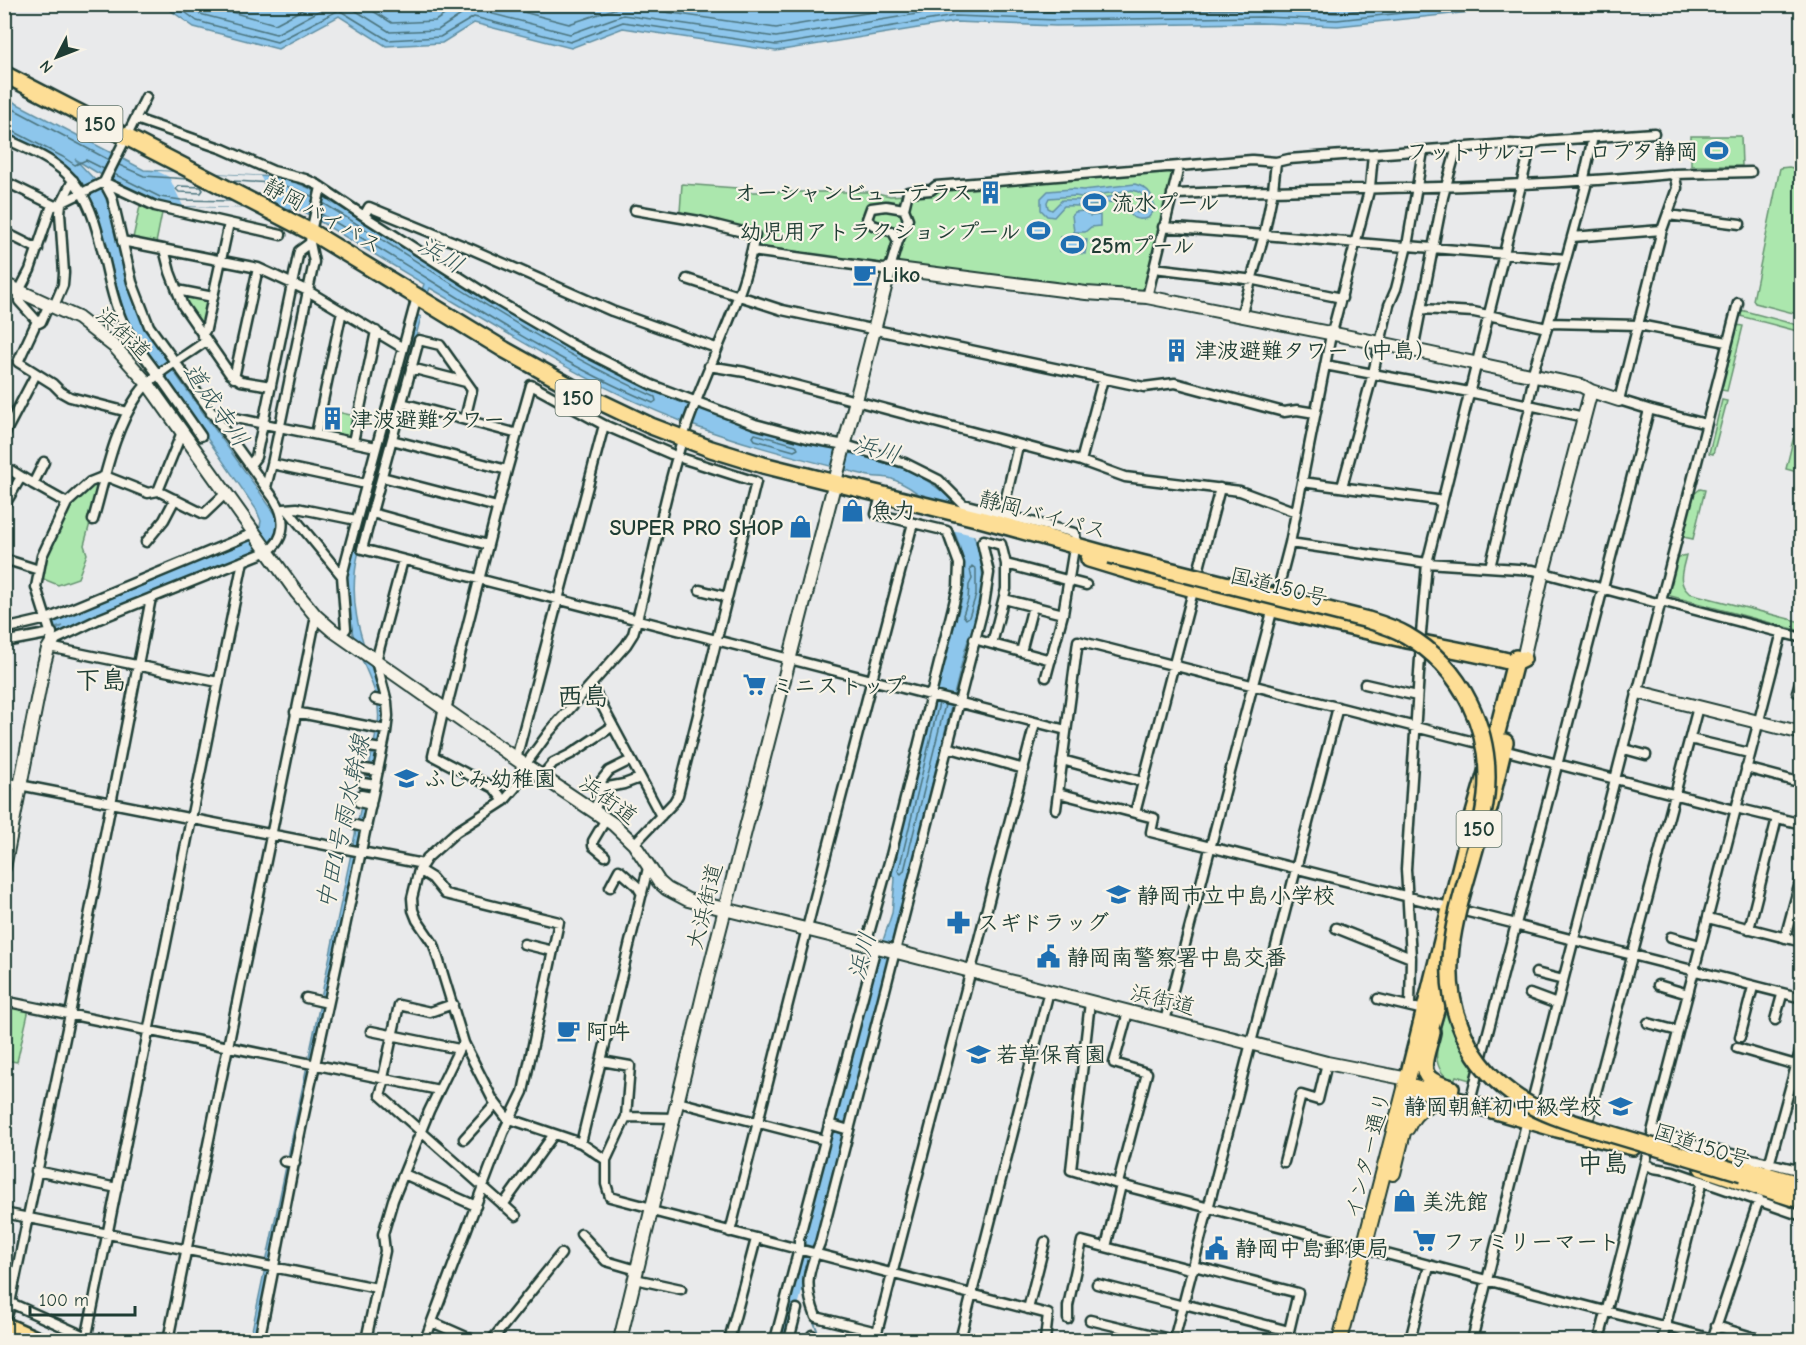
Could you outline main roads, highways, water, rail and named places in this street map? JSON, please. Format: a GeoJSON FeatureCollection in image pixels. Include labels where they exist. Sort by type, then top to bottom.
{"type":"FeatureCollection","features":[{"type":"Feature","properties":{"kind":"highway","name":"静岡バイパス"},"geometry":{"type":"LineString","coordinates":[[4,74],[177,172],[247,208],[311,233],[415,304],[591,405],[629,424],[680,447],[763,475],[835,482],[935,514]]}},
{"type":"Feature","properties":{"kind":"highway","name":"静岡バイパス"},"geometry":{"type":"LineString","coordinates":[[4,83],[195,173],[311,233],[548,374],[617,410],[680,447]]}},
{"type":"Feature","properties":{"kind":"highway","name":"静岡バイパス"},"geometry":{"type":"LineString","coordinates":[[835,482],[879,503],[974,523],[1368,620],[1404,634],[1432,653],[1453,675],[1469,700],[1479,724],[1488,775],[1484,805],[1454,924],[1449,957],[1449,983],[1453,1004],[1467,1042],[1496,1079],[1512,1094],[1536,1108],[1596,1130],[1741,1175]]}},
{"type":"Feature","properties":{"kind":"highway","name":"国道150号"},"geometry":{"type":"LineString","coordinates":[[1036,539],[1197,574],[1274,601],[1458,649],[1518,660],[1513,711],[1498,749],[1458,910],[1422,1013],[1411,1083]]}},
{"type":"Feature","properties":{"kind":"highway","name":"国道150号"},"geometry":{"type":"LineString","coordinates":[[1074,549],[1193,589],[1274,601]]}},
{"type":"Feature","properties":{"kind":"highway","name":"国道150号"},"geometry":{"type":"LineString","coordinates":[[1422,1013],[1432,1034],[1424,1064],[1425,1072],[1431,1080],[1524,1115],[1588,1123],[1650,1148],[1802,1201]]}},
{"type":"Feature","properties":{"kind":"highway","name":"国道150号"},"geometry":{"type":"LineString","coordinates":[[1411,1083],[1451,1088]]}},
{"type":"Feature","properties":{"kind":"highway","name":"国道150号"},"geometry":{"type":"LineString","coordinates":[[1411,1083],[1650,1148],[1802,1185]]}},
{"type":"Feature","properties":{"kind":"highway","name":"国道150号"},"geometry":{"type":"LineString","coordinates":[[1741,1175],[1802,1190]]}},
{"type":"Feature","properties":{"kind":"highway","name":"国道150号"},"geometry":{"type":"LineString","coordinates":[[1741,1175],[1802,1195]]}},
{"type":"Feature","properties":{"kind":"highway"},"geometry":{"type":"LineString","coordinates":[[6,1319],[38,1341]]}},
{"type":"Feature","properties":{"kind":"highway"},"geometry":{"type":"LineString","coordinates":[[4,1338],[9,1341]]}},
{"type":"Feature","properties":{"kind":"main road","name":"インター通り"},"geometry":{"type":"LineString","coordinates":[[1341,1341],[1403,1136],[1411,1083]]}},
{"type":"Feature","properties":{"kind":"main road","name":"インター通り"},"geometry":{"type":"LineString","coordinates":[[1349,1341],[1369,1250],[1411,1083]]}},
{"type":"Feature","properties":{"kind":"main road"},"geometry":{"type":"LineString","coordinates":[[1403,1136],[1418,1111],[1436,1102],[1524,1115]]}},
{"type":"Feature","properties":{"kind":"water"},"geometry":{"type":"Polygon","coordinates":[[[163,5],[1684,5],[1652,8],[1499,9],[1338,26],[1261,23],[1056,26],[955,22],[776,51],[623,28],[571,48],[474,23],[442,43],[386,46],[339,16],[278,49],[194,27],[163,5]]]}},
{"type":"Feature","properties":{"kind":"water"},"geometry":{"type":"Polygon","coordinates":[[[4,97],[144,170],[277,177],[295,182],[311,189],[511,314],[623,376],[722,417],[903,468],[920,476],[947,496],[967,520],[974,535],[982,570],[982,592],[964,654],[888,959],[878,956],[892,913],[895,879],[891,873],[965,580],[962,555],[956,536],[948,522],[934,507],[918,493],[892,479],[865,475],[772,451],[726,437],[648,407],[584,376],[430,288],[428,293],[422,290],[424,284],[297,209],[180,206],[158,202],[96,172],[75,159],[94,179],[104,194],[111,212],[129,287],[142,322],[172,369],[276,515],[278,527],[271,540],[258,550],[61,635],[56,630],[63,626],[55,628],[53,621],[137,588],[247,539],[259,532],[261,521],[256,509],[129,325],[105,239],[90,197],[79,179],[65,165],[5,133],[4,97]]]}},
{"type":"Feature","properties":{"kind":"water","name":"流水プール"},"geometry":{"type":"Polygon","coordinates":[[[1135,184],[1150,193],[1154,211],[1148,218],[1136,219],[1126,207],[1117,202],[1093,206],[1064,206],[1054,217],[1047,216],[1041,210],[1041,198],[1048,191],[1083,190],[1135,184]],[[1136,191],[1049,198],[1047,202],[1048,208],[1052,210],[1062,200],[1116,196],[1126,199],[1137,213],[1145,212],[1146,201],[1143,195],[1136,191]]]}},
{"type":"Feature","properties":{"kind":"water"},"geometry":{"type":"Polygon","coordinates":[[[1083,211],[1090,216],[1100,215],[1100,226],[1091,227],[1085,232],[1074,232],[1072,215],[1083,211]]]}},
{"type":"Feature","properties":{"kind":"water","name":"幼児用アトラクションプール"},"geometry":{"type":"Polygon","coordinates":[[[1036,222],[1047,225],[1047,235],[1044,238],[1030,237],[1032,225],[1036,222]]]}},
{"type":"Feature","properties":{"kind":"water","name":"25mプール"},"geometry":{"type":"Polygon","coordinates":[[[1061,237],[1087,240],[1085,254],[1060,251],[1061,237]]]}},
{"type":"Feature","properties":{"kind":"water"},"geometry":{"type":"Polygon","coordinates":[[[415,314],[421,317],[355,571],[355,608],[363,643],[385,707],[383,725],[256,1340],[250,1340],[378,724],[378,703],[352,629],[346,580],[415,314]]]}},
{"type":"Feature","properties":{"kind":"waterway","name":"浜川"},"geometry":{"type":"LineString","coordinates":[[783,1340],[887,944]]}},
{"type":"Feature","properties":{"kind":"waterway"},"geometry":{"type":"LineString","coordinates":[[800,1275],[806,1302],[821,1340]]}},
{"type":"Feature","properties":{"kind":"place","name":"フットサルコート ロプタ静岡"},"geometry":{"type":"Point","coordinates":[1716,151]}},
{"type":"Feature","properties":{"kind":"place","name":"オーシャンビューテラス"},"geometry":{"type":"Point","coordinates":[991,192]}},
{"type":"Feature","properties":{"kind":"place","name":"流水プール"},"geometry":{"type":"Point","coordinates":[1094,202]}},
{"type":"Feature","properties":{"kind":"place","name":"幼児用アトラクションプール"},"geometry":{"type":"Point","coordinates":[1039,231]}},
{"type":"Feature","properties":{"kind":"place","name":"25mプール"},"geometry":{"type":"Point","coordinates":[1073,245]}},
{"type":"Feature","properties":{"kind":"place","name":"Liko"},"geometry":{"type":"Point","coordinates":[864,274]}},
{"type":"Feature","properties":{"kind":"place","name":"津波避難タワー（中島）"},"geometry":{"type":"Point","coordinates":[1177,350]}},
{"type":"Feature","properties":{"kind":"place","name":"津波避難タワー"},"geometry":{"type":"Point","coordinates":[333,419]}},
{"type":"Feature","properties":{"kind":"place","name":"魚力"},"geometry":{"type":"Point","coordinates":[853,510]}},
{"type":"Feature","properties":{"kind":"place","name":"SUPER PRO SHOP"},"geometry":{"type":"Point","coordinates":[801,527]}},
{"type":"Feature","properties":{"kind":"place","name":"ミニストップ"},"geometry":{"type":"Point","coordinates":[754,685]}},
{"type":"Feature","properties":{"kind":"place","name":"ふじみ幼稚園"},"geometry":{"type":"Point","coordinates":[406,778]}},
{"type":"Feature","properties":{"kind":"place","name":"静岡市立中島小学校"},"geometry":{"type":"Point","coordinates":[1119,895]}},
{"type":"Feature","properties":{"kind":"place","name":"スギドラッグ"},"geometry":{"type":"Point","coordinates":[959,922]}},
{"type":"Feature","properties":{"kind":"place","name":"静岡南警察署中島交番"},"geometry":{"type":"Point","coordinates":[1049,957]}},
{"type":"Feature","properties":{"kind":"place","name":"阿吽"},"geometry":{"type":"Point","coordinates":[568,1031]}},
{"type":"Feature","properties":{"kind":"place","name":"若草保育園"},"geometry":{"type":"Point","coordinates":[978,1054]}},
{"type":"Feature","properties":{"kind":"place","name":"静岡朝鮮初中級学校"},"geometry":{"type":"Point","coordinates":[1620,1106]}},
{"type":"Feature","properties":{"kind":"place","name":"美洗館"},"geometry":{"type":"Point","coordinates":[1404,1201]}},
{"type":"Feature","properties":{"kind":"place","name":"ファミリーマート"},"geometry":{"type":"Point","coordinates":[1425,1241]}},
{"type":"Feature","properties":{"kind":"place","name":"静岡中島郵便局"},"geometry":{"type":"Point","coordinates":[1217,1248]}},
{"type":"Feature","properties":{"kind":"district","name":"下島"},"geometry":{"type":"Point","coordinates":[101,680]}},
{"type":"Feature","properties":{"kind":"district","name":"西島"},"geometry":{"type":"Point","coordinates":[583,696]}},
{"type":"Feature","properties":{"kind":"district","name":"中島"},"geometry":{"type":"Point","coordinates":[1603,1163]}},
{"type":"Feature","properties":{"kind":"water label","name":"道成寺川"},"geometry":{"type":"Point","coordinates":[216,405]}},
{"type":"Feature","properties":{"kind":"water label","name":"中田1号雨水幹線"},"geometry":{"type":"Point","coordinates":[343,822]}}]}
